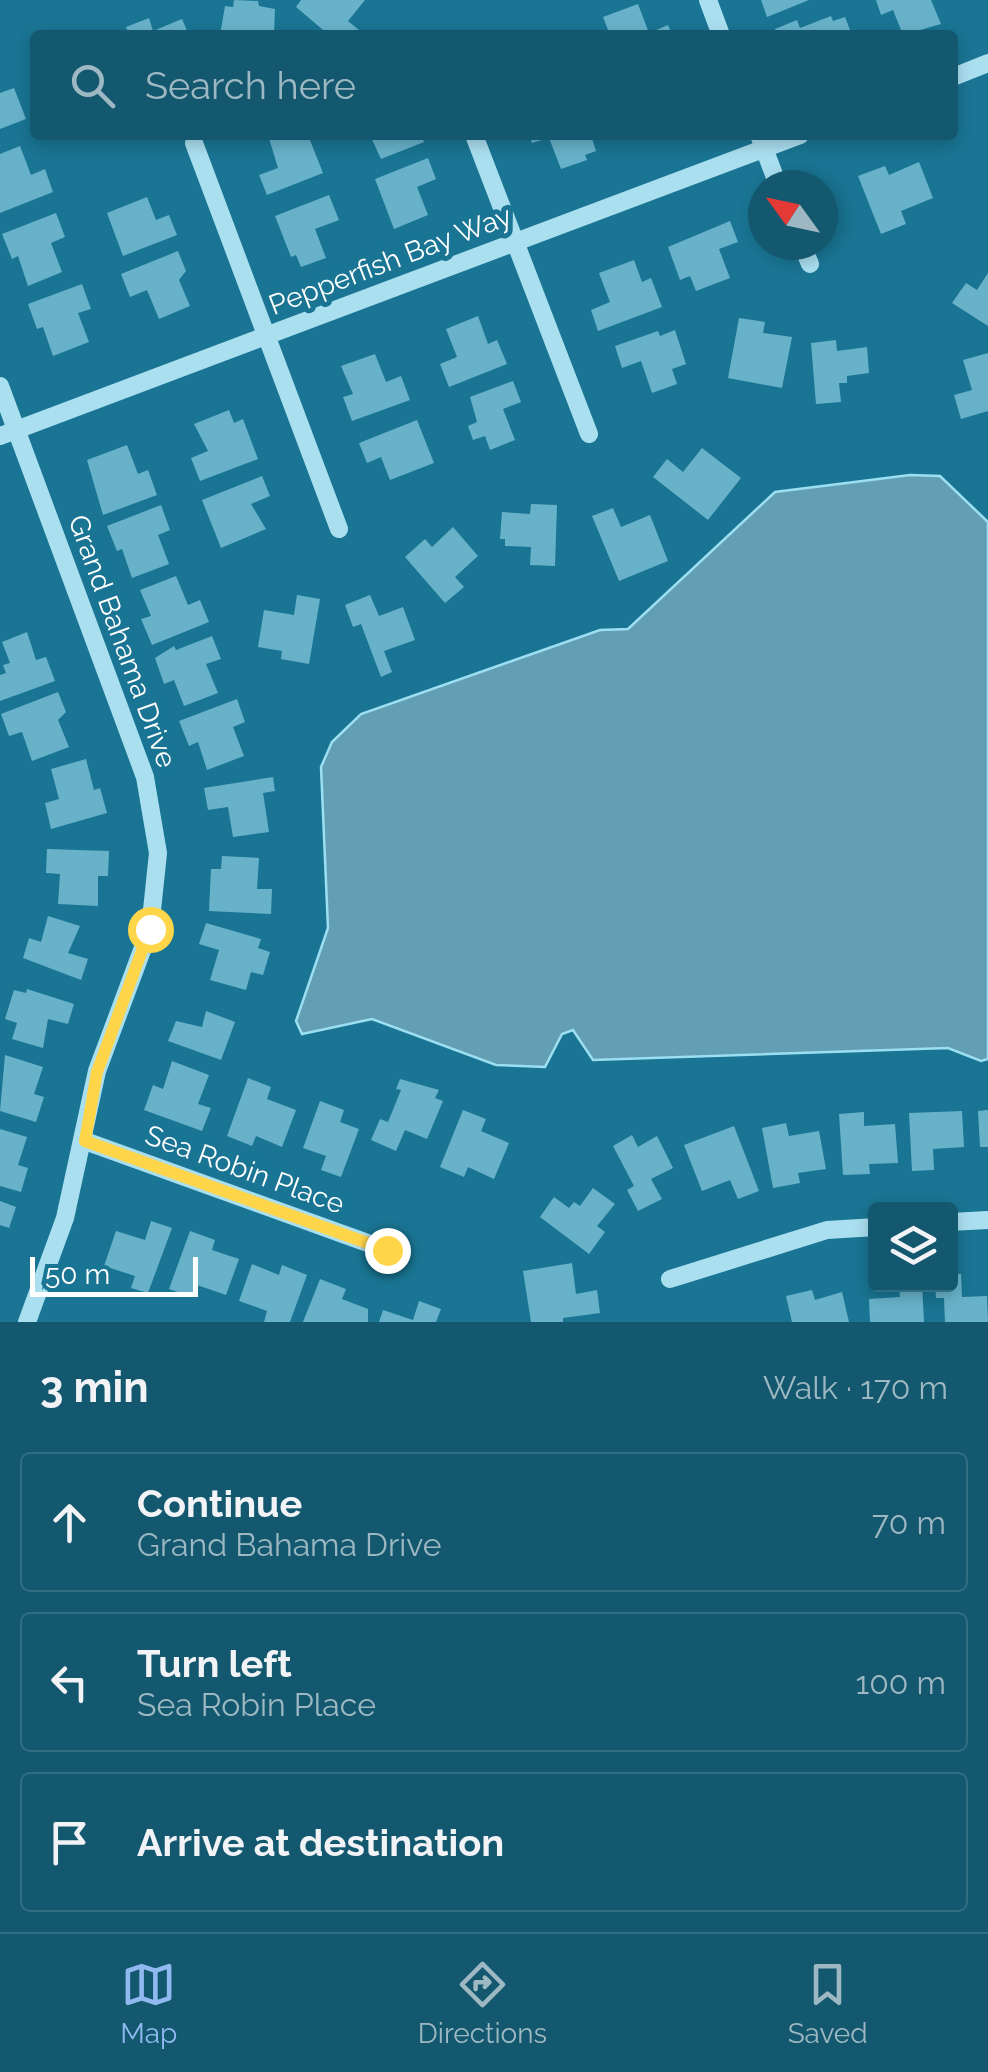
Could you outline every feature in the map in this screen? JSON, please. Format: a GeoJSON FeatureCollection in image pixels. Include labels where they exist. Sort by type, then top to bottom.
{"type":"FeatureCollection","features":[{"type":"Feature","properties":{"kind":"street"},"geometry":{"type":"LineString","coordinates":[[708,0],[720,30]]}},
{"type":"Feature","properties":{"kind":"street"},"geometry":{"type":"LineString","coordinates":[[958,75],[988,64]]}},
{"type":"Feature","properties":{"kind":"street"},"geometry":{"type":"LineString","coordinates":[[476,140],[590,434]]}},
{"type":"Feature","properties":{"kind":"street"},"geometry":{"type":"LineString","coordinates":[[761,142],[772,170]]}},
{"type":"Feature","properties":{"kind":"street","name":"Pepperfish Bay Way"},"geometry":{"type":"LineString","coordinates":[[8,433],[514,243],[761,142]]}},
{"type":"Feature","properties":{"kind":"street"},"geometry":{"type":"LineString","coordinates":[[194,143],[338,529]]}},
{"type":"Feature","properties":{"kind":"street"},"geometry":{"type":"LineString","coordinates":[[808,260],[810,264]]}},
{"type":"Feature","properties":{"kind":"street","name":"Grand Bahama Drive"},"geometry":{"type":"LineString","coordinates":[[0,386],[8,433],[144,777],[158,853],[150,929],[97,1072],[85,1141],[65,1218],[27,1322]]}},
{"type":"Feature","properties":{"kind":"street","name":"Sea Robin Place"},"geometry":{"type":"LineString","coordinates":[[85,1141],[387,1250]]}},
{"type":"Feature","properties":{"kind":"street"},"geometry":{"type":"LineString","coordinates":[[958,1222],[988,1220]]}},
{"type":"Feature","properties":{"kind":"street"},"geometry":{"type":"LineString","coordinates":[[670,1278],[827,1230],[868,1227]]}},
{"type":"Feature","properties":{"kind":"water"},"geometry":{"type":"Polygon","coordinates":[[[910,475],[940,476],[988,522],[988,1059],[981,1061],[948,1048],[593,1060],[573,1030],[562,1034],[545,1067],[496,1065],[372,1019],[302,1034],[296,1021],[328,928],[321,767],[332,742],[361,714],[600,630],[628,629],[775,492],[910,475]]]}},
{"type":"Feature","properties":{"kind":"building"},"geometry":{"type":"Polygon","coordinates":[[[234,0],[258,1],[259,6],[275,9],[274,30],[221,30],[225,6],[233,7],[234,0]]]}},
{"type":"Feature","properties":{"kind":"building"},"geometry":{"type":"Polygon","coordinates":[[[301,0],[365,0],[348,21],[359,30],[323,30],[296,7],[301,0]]]}},
{"type":"Feature","properties":{"kind":"building"},"geometry":{"type":"Polygon","coordinates":[[[761,0],[809,0],[767,17],[761,0]]]}},
{"type":"Feature","properties":{"kind":"building"},"geometry":{"type":"Polygon","coordinates":[[[876,0],[931,0],[941,24],[901,30],[893,10],[881,15],[876,0]]]}},
{"type":"Feature","properties":{"kind":"building"},"geometry":{"type":"Polygon","coordinates":[[[638,4],[648,30],[608,30],[603,17],[638,4]]]}},
{"type":"Feature","properties":{"kind":"building"},"geometry":{"type":"Polygon","coordinates":[[[831,16],[833,21],[845,17],[850,30],[775,29],[797,20],[800,28],[831,16]]]}},
{"type":"Feature","properties":{"kind":"building"},"geometry":{"type":"Polygon","coordinates":[[[149,18],[153,30],[127,30],[126,27],[149,18]]]}},
{"type":"Feature","properties":{"kind":"building"},"geometry":{"type":"Polygon","coordinates":[[[182,19],[187,30],[155,30],[182,19]]]}},
{"type":"Feature","properties":{"kind":"building"},"geometry":{"type":"Polygon","coordinates":[[[14,88],[26,119],[0,129],[0,93],[14,88]]]}},
{"type":"Feature","properties":{"kind":"building"},"geometry":{"type":"Polygon","coordinates":[[[270,140],[310,140],[323,173],[267,195],[259,175],[278,168],[270,140]]]}},
{"type":"Feature","properties":{"kind":"building"},"geometry":{"type":"Polygon","coordinates":[[[372,140],[424,142],[381,159],[372,140]]]}},
{"type":"Feature","properties":{"kind":"building"},"geometry":{"type":"Polygon","coordinates":[[[550,140],[593,140],[596,151],[585,155],[587,160],[561,169],[550,140]]]}},
{"type":"Feature","properties":{"kind":"building"},"geometry":{"type":"Polygon","coordinates":[[[20,146],[31,175],[45,169],[53,192],[0,213],[0,154],[20,146]]]}},
{"type":"Feature","properties":{"kind":"building"},"geometry":{"type":"Polygon","coordinates":[[[428,158],[436,179],[417,187],[428,215],[394,229],[375,179],[428,158]]]}},
{"type":"Feature","properties":{"kind":"building"},"geometry":{"type":"Polygon","coordinates":[[[919,162],[933,198],[901,211],[906,224],[881,234],[858,176],[885,166],[889,175],[919,162]]]}},
{"type":"Feature","properties":{"kind":"building"},"geometry":{"type":"Polygon","coordinates":[[[329,195],[339,220],[315,229],[326,258],[301,267],[296,255],[291,257],[275,216],[329,195]]]}},
{"type":"Feature","properties":{"kind":"building"},"geometry":{"type":"Polygon","coordinates":[[[147,197],[156,220],[169,215],[177,235],[123,256],[107,213],[147,197]]]}},
{"type":"Feature","properties":{"kind":"building"},"geometry":{"type":"Polygon","coordinates":[[[56,213],[65,237],[51,243],[62,272],[28,286],[18,256],[12,259],[2,234],[56,213]]]}},
{"type":"Feature","properties":{"kind":"building"},"geometry":{"type":"Polygon","coordinates":[[[730,221],[738,242],[719,249],[730,278],[696,291],[690,276],[680,280],[668,247],[730,221]]]}},
{"type":"Feature","properties":{"kind":"building"},"geometry":{"type":"Polygon","coordinates":[[[178,251],[186,271],[179,280],[190,306],[159,319],[147,290],[130,297],[121,274],[178,251]]]}},
{"type":"Feature","properties":{"kind":"building"},"geometry":{"type":"Polygon","coordinates":[[[634,260],[642,282],[651,278],[662,307],[598,331],[591,310],[610,302],[599,273],[634,260]]]}},
{"type":"Feature","properties":{"kind":"building"},"geometry":{"type":"Polygon","coordinates":[[[988,273],[988,326],[952,303],[966,283],[977,290],[988,273]]]}},
{"type":"Feature","properties":{"kind":"building"},"geometry":{"type":"Polygon","coordinates":[[[82,284],[91,309],[78,313],[89,342],[53,356],[43,327],[37,329],[28,304],[82,284]]]}},
{"type":"Feature","properties":{"kind":"building"},"geometry":{"type":"Polygon","coordinates":[[[478,316],[488,344],[497,340],[507,364],[449,387],[440,364],[457,357],[446,329],[478,316]]]}},
{"type":"Feature","properties":{"kind":"building"},"geometry":{"type":"Polygon","coordinates":[[[739,318],[765,322],[763,333],[792,337],[782,388],[728,378],[739,318]]]}},
{"type":"Feature","properties":{"kind":"building"},"geometry":{"type":"Polygon","coordinates":[[[675,330],[686,364],[672,369],[677,384],[652,393],[641,361],[622,368],[615,346],[658,331],[660,336],[675,330]]]}},
{"type":"Feature","properties":{"kind":"building"},"geometry":{"type":"Polygon","coordinates":[[[836,340],[837,351],[867,347],[869,373],[847,376],[847,383],[839,383],[841,402],[816,404],[811,343],[836,340]]]}},
{"type":"Feature","properties":{"kind":"building"},"geometry":{"type":"Polygon","coordinates":[[[988,353],[988,411],[961,419],[954,395],[972,390],[963,360],[988,353]]]}},
{"type":"Feature","properties":{"kind":"building"},"geometry":{"type":"Polygon","coordinates":[[[375,354],[386,382],[401,376],[410,400],[352,421],[343,397],[353,394],[341,366],[375,354]]]}},
{"type":"Feature","properties":{"kind":"building"},"geometry":{"type":"Polygon","coordinates":[[[513,381],[521,402],[503,409],[515,440],[490,450],[485,436],[473,440],[468,426],[477,422],[470,397],[513,381]]]}},
{"type":"Feature","properties":{"kind":"building"},"geometry":{"type":"Polygon","coordinates":[[[229,410],[234,423],[243,419],[258,459],[200,481],[191,458],[208,451],[194,424],[229,410]]]}},
{"type":"Feature","properties":{"kind":"building"},"geometry":{"type":"Polygon","coordinates":[[[417,420],[434,463],[390,480],[381,457],[367,463],[359,443],[417,420]]]}},
{"type":"Feature","properties":{"kind":"building"},"geometry":{"type":"Polygon","coordinates":[[[127,445],[138,474],[148,470],[157,495],[103,515],[87,460],[127,445]]]}},
{"type":"Feature","properties":{"kind":"building"},"geometry":{"type":"Polygon","coordinates":[[[702,448],[741,478],[708,520],[653,477],[667,459],[683,472],[702,448]]]}},
{"type":"Feature","properties":{"kind":"building"},"geometry":{"type":"Polygon","coordinates":[[[262,476],[270,496],[251,504],[266,529],[221,548],[202,500],[262,476]]]}},
{"type":"Feature","properties":{"kind":"building"},"geometry":{"type":"Polygon","coordinates":[[[531,504],[557,505],[555,566],[530,565],[531,547],[505,546],[505,539],[500,539],[502,512],[530,514],[531,504]]]}},
{"type":"Feature","properties":{"kind":"building"},"geometry":{"type":"Polygon","coordinates":[[[161,505],[170,530],[158,535],[169,564],[132,578],[122,549],[117,551],[107,526],[161,505]]]}},
{"type":"Feature","properties":{"kind":"building"},"geometry":{"type":"Polygon","coordinates":[[[613,508],[621,527],[650,515],[668,561],[619,581],[592,516],[613,508]]]}},
{"type":"Feature","properties":{"kind":"building"},"geometry":{"type":"Polygon","coordinates":[[[453,527],[478,556],[455,577],[464,587],[445,603],[405,557],[425,539],[432,547],[453,527]]]}},
{"type":"Feature","properties":{"kind":"building"},"geometry":{"type":"Polygon","coordinates":[[[176,576],[188,605],[200,600],[209,622],[152,645],[141,619],[151,616],[140,590],[176,576]]]}},
{"type":"Feature","properties":{"kind":"building"},"geometry":{"type":"Polygon","coordinates":[[[297,595],[320,599],[309,664],[281,659],[282,651],[258,647],[264,610],[294,615],[297,595]]]}},
{"type":"Feature","properties":{"kind":"building"},"geometry":{"type":"Polygon","coordinates":[[[370,595],[379,616],[403,607],[415,640],[384,651],[392,672],[381,677],[361,624],[353,627],[345,605],[370,595]]]}},
{"type":"Feature","properties":{"kind":"building"},"geometry":{"type":"Polygon","coordinates":[[[27,632],[36,660],[46,657],[55,681],[0,701],[0,675],[6,673],[3,665],[10,663],[2,642],[27,632]]]}},
{"type":"Feature","properties":{"kind":"building"},"geometry":{"type":"Polygon","coordinates":[[[212,636],[221,659],[206,664],[218,693],[184,706],[174,680],[164,684],[155,658],[174,646],[176,650],[212,636]]]}},
{"type":"Feature","properties":{"kind":"building"},"geometry":{"type":"Polygon","coordinates":[[[58,692],[66,712],[58,720],[69,747],[32,761],[22,732],[9,736],[1,714],[58,692]]]}},
{"type":"Feature","properties":{"kind":"building"},"geometry":{"type":"Polygon","coordinates":[[[237,699],[245,722],[233,727],[244,756],[207,770],[198,742],[189,746],[179,721],[237,699]]]}},
{"type":"Feature","properties":{"kind":"building"},"geometry":{"type":"Polygon","coordinates":[[[86,759],[94,790],[100,788],[107,813],[51,829],[45,803],[59,799],[51,769],[86,759]]]}},
{"type":"Feature","properties":{"kind":"building"},"geometry":{"type":"Polygon","coordinates":[[[273,777],[275,791],[263,793],[269,832],[233,837],[228,807],[208,810],[204,788],[273,777]]]}},
{"type":"Feature","properties":{"kind":"building"},"geometry":{"type":"Polygon","coordinates":[[[47,849],[109,851],[108,876],[98,876],[98,906],[58,904],[60,874],[46,873],[47,849]]]}},
{"type":"Feature","properties":{"kind":"building"},"geometry":{"type":"Polygon","coordinates":[[[222,856],[259,858],[257,889],[272,889],[271,914],[209,911],[211,869],[221,869],[222,856]]]}},
{"type":"Feature","properties":{"kind":"building"},"geometry":{"type":"Polygon","coordinates":[[[48,916],[80,926],[68,953],[88,959],[81,980],[23,958],[29,938],[41,942],[48,916]]]}},
{"type":"Feature","properties":{"kind":"building"},"geometry":{"type":"Polygon","coordinates":[[[206,923],[261,939],[258,948],[270,952],[263,975],[251,972],[246,990],[210,980],[219,950],[199,944],[206,923]]]}},
{"type":"Feature","properties":{"kind":"building"},"geometry":{"type":"Polygon","coordinates":[[[27,989],[74,1004],[68,1024],[48,1019],[43,1048],[12,1039],[17,1023],[5,1019],[14,990],[26,993],[27,989]]]}},
{"type":"Feature","properties":{"kind":"building"},"geometry":{"type":"Polygon","coordinates":[[[206,1011],[235,1022],[221,1060],[168,1041],[176,1021],[202,1027],[206,1011]]]}},
{"type":"Feature","properties":{"kind":"building"},"geometry":{"type":"Polygon","coordinates":[[[5,1055],[43,1067],[34,1094],[44,1097],[36,1122],[0,1111],[5,1055]]]}},
{"type":"Feature","properties":{"kind":"building"},"geometry":{"type":"Polygon","coordinates":[[[172,1061],[209,1075],[198,1104],[211,1108],[202,1131],[144,1110],[153,1085],[163,1089],[172,1061]]]}},
{"type":"Feature","properties":{"kind":"building"},"geometry":{"type":"Polygon","coordinates":[[[248,1078],[271,1087],[267,1099],[296,1110],[282,1147],[256,1136],[252,1146],[227,1136],[248,1078]]]}},
{"type":"Feature","properties":{"kind":"building"},"geometry":{"type":"Polygon","coordinates":[[[400,1079],[439,1090],[435,1098],[443,1101],[427,1139],[405,1130],[396,1151],[371,1140],[380,1119],[388,1122],[401,1090],[396,1089],[400,1079]]]}},
{"type":"Feature","properties":{"kind":"building"},"geometry":{"type":"Polygon","coordinates":[[[320,1101],[344,1110],[340,1122],[359,1129],[341,1177],[321,1170],[326,1156],[303,1148],[320,1101]]]}},
{"type":"Feature","properties":{"kind":"building"},"geometry":{"type":"Polygon","coordinates":[[[463,1110],[486,1119],[481,1131],[509,1143],[494,1179],[468,1167],[464,1177],[440,1167],[463,1110]]]}},
{"type":"Feature","properties":{"kind":"building"},"geometry":{"type":"Polygon","coordinates":[[[988,1110],[988,1147],[980,1147],[978,1111],[988,1110]]]}},
{"type":"Feature","properties":{"kind":"building"},"geometry":{"type":"Polygon","coordinates":[[[962,1111],[964,1147],[933,1149],[934,1170],[912,1171],[909,1113],[962,1111]]]}},
{"type":"Feature","properties":{"kind":"building"},"geometry":{"type":"Polygon","coordinates":[[[864,1112],[864,1126],[895,1124],[898,1163],[869,1164],[870,1174],[843,1175],[839,1114],[864,1112]]]}},
{"type":"Feature","properties":{"kind":"building"},"geometry":{"type":"Polygon","coordinates":[[[786,1123],[789,1136],[819,1131],[826,1169],[798,1173],[800,1183],[773,1188],[762,1128],[786,1123]]]}},
{"type":"Feature","properties":{"kind":"building"},"geometry":{"type":"Polygon","coordinates":[[[734,1126],[759,1191],[738,1199],[730,1180],[702,1191],[684,1145],[734,1126]]]}},
{"type":"Feature","properties":{"kind":"building"},"geometry":{"type":"Polygon","coordinates":[[[0,1129],[27,1137],[18,1165],[28,1168],[21,1192],[0,1186],[0,1129]]]}},
{"type":"Feature","properties":{"kind":"building"},"geometry":{"type":"Polygon","coordinates":[[[632,1135],[638,1147],[657,1136],[673,1168],[651,1179],[662,1199],[638,1211],[627,1190],[634,1186],[613,1146],[632,1135]]]}},
{"type":"Feature","properties":{"kind":"building"},"geometry":{"type":"Polygon","coordinates":[[[593,1188],[615,1204],[597,1226],[605,1232],[589,1254],[540,1217],[554,1197],[569,1208],[574,1202],[580,1206],[593,1188]]]}},
{"type":"Feature","properties":{"kind":"building"},"geometry":{"type":"Polygon","coordinates":[[[0,1201],[16,1207],[9,1228],[0,1225],[0,1201]]]}},
{"type":"Feature","properties":{"kind":"building"},"geometry":{"type":"Polygon","coordinates":[[[151,1221],[172,1228],[148,1293],[131,1288],[135,1276],[104,1266],[116,1231],[145,1240],[151,1221]]]}},
{"type":"Feature","properties":{"kind":"building"},"geometry":{"type":"Polygon","coordinates":[[[190,1231],[215,1240],[212,1250],[239,1259],[226,1295],[197,1285],[192,1297],[169,1289],[190,1231]]]}},
{"type":"Feature","properties":{"kind":"building"},"geometry":{"type":"Polygon","coordinates":[[[572,1263],[576,1294],[597,1290],[600,1313],[563,1318],[563,1322],[531,1322],[523,1271],[572,1263]]]}},
{"type":"Feature","properties":{"kind":"building"},"geometry":{"type":"Polygon","coordinates":[[[252,1264],[279,1275],[282,1265],[307,1275],[290,1322],[264,1322],[267,1311],[239,1301],[252,1264]]]}},
{"type":"Feature","properties":{"kind":"building"},"geometry":{"type":"Polygon","coordinates":[[[961,1274],[962,1297],[987,1296],[988,1322],[945,1322],[944,1298],[936,1298],[936,1292],[958,1292],[961,1274]]]}},
{"type":"Feature","properties":{"kind":"building"},"geometry":{"type":"Polygon","coordinates":[[[320,1279],[346,1289],[342,1299],[368,1309],[368,1322],[303,1322],[320,1279]]]}},
{"type":"Feature","properties":{"kind":"building"},"geometry":{"type":"Polygon","coordinates":[[[812,1290],[815,1300],[842,1292],[849,1322],[792,1322],[786,1296],[812,1290]]]}},
{"type":"Feature","properties":{"kind":"building"},"geometry":{"type":"Polygon","coordinates":[[[900,1292],[922,1292],[924,1322],[870,1322],[869,1299],[900,1297],[900,1292]]]}},
{"type":"Feature","properties":{"kind":"building"},"geometry":{"type":"Polygon","coordinates":[[[419,1301],[441,1309],[436,1322],[379,1322],[383,1310],[413,1320],[419,1301]]]}},
{"type":"Feature","properties":{"kind":"route"},"geometry":{"type":"LineString","coordinates":[[150,929],[97,1072],[85,1141],[387,1250]]}}]}
